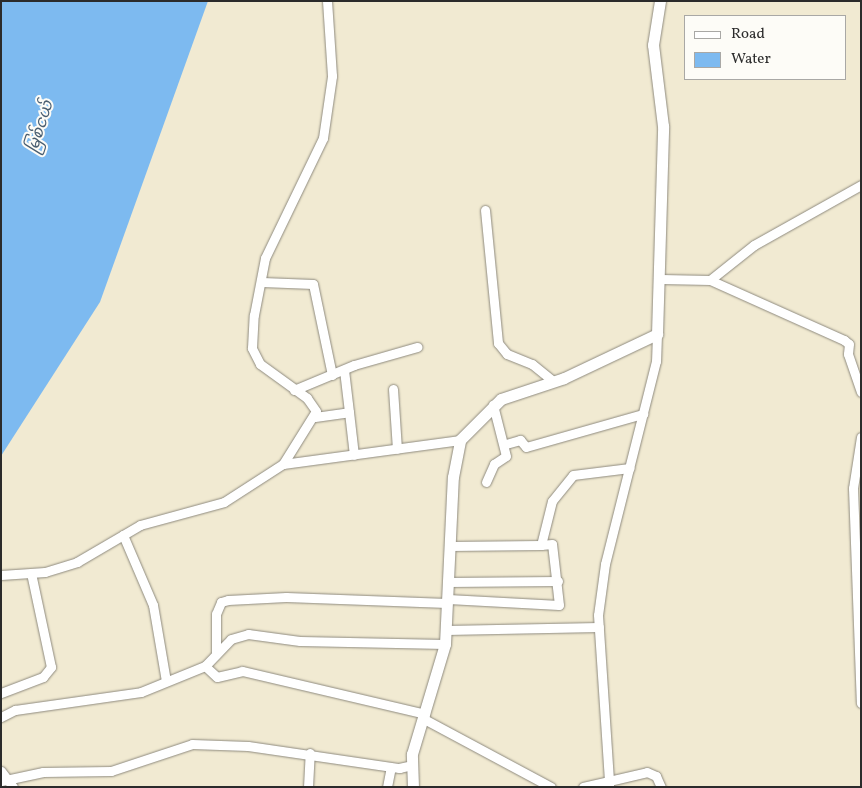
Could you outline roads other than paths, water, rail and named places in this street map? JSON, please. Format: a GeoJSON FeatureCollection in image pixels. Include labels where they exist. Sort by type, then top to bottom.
{"type":"FeatureCollection","features":[{"type":"Feature","properties":{"kind":"street"},"geometry":{"type":"LineString","coordinates":[[1,574],[30,573],[77,562],[154,520],[224,502],[283,464],[315,417],[314,406],[294,390],[269,375],[252,348],[265,258],[317,156],[325,126],[332,76],[328,1]]}},
{"type":"Feature","properties":{"kind":"street"},"geometry":{"type":"LineString","coordinates":[[609,784],[599,627],[599,595],[656,361],[661,280],[663,126],[653,45],[660,1]]}},
{"type":"Feature","properties":{"kind":"street"},"geometry":{"type":"LineString","coordinates":[[710,280],[754,245],[861,185]]}},
{"type":"Feature","properties":{"kind":"street"},"geometry":{"type":"LineString","coordinates":[[485,210],[498,343],[507,354],[532,364],[553,381]]}},
{"type":"Feature","properties":{"kind":"street"},"geometry":{"type":"LineString","coordinates":[[661,280],[710,280],[850,344],[848,354],[861,392]]}},
{"type":"Feature","properties":{"kind":"street"},"geometry":{"type":"LineString","coordinates":[[262,282],[314,284],[332,374]]}},
{"type":"Feature","properties":{"kind":"street"},"geometry":{"type":"LineString","coordinates":[[283,464],[460,440],[493,405],[516,391],[553,381],[657,334]]}},
{"type":"Feature","properties":{"kind":"street"},"geometry":{"type":"LineString","coordinates":[[294,390],[332,374],[417,347]]}},
{"type":"Feature","properties":{"kind":"street"},"geometry":{"type":"LineString","coordinates":[[344,370],[354,455]]}},
{"type":"Feature","properties":{"kind":"street"},"geometry":{"type":"LineString","coordinates":[[393,389],[397,450]]}},
{"type":"Feature","properties":{"kind":"street"},"geometry":{"type":"LineString","coordinates":[[486,482],[494,464],[506,456],[506,444],[493,405]]}},
{"type":"Feature","properties":{"kind":"street"},"geometry":{"type":"LineString","coordinates":[[315,417],[349,412]]}},
{"type":"Feature","properties":{"kind":"street"},"geometry":{"type":"LineString","coordinates":[[506,444],[520,440],[526,447],[643,414]]}},
{"type":"Feature","properties":{"kind":"street"},"geometry":{"type":"LineString","coordinates":[[861,437],[853,488],[861,703]]}},
{"type":"Feature","properties":{"kind":"street"},"geometry":{"type":"LineString","coordinates":[[412,787],[412,765],[446,630],[450,546],[460,440]]}},
{"type":"Feature","properties":{"kind":"street"},"geometry":{"type":"LineString","coordinates":[[541,545],[552,501],[573,475],[630,468]]}},
{"type":"Feature","properties":{"kind":"street"},"geometry":{"type":"LineString","coordinates":[[123,536],[153,605],[166,681]]}},
{"type":"Feature","properties":{"kind":"street"},"geometry":{"type":"LineString","coordinates":[[216,654],[216,614],[224,600],[286,597],[559,605],[558,581],[552,544],[450,546]]}},
{"type":"Feature","properties":{"kind":"street"},"geometry":{"type":"LineString","coordinates":[[1,694],[42,678],[51,667],[30,573]]}},
{"type":"Feature","properties":{"kind":"street"},"geometry":{"type":"LineString","coordinates":[[448,582],[558,581]]}},
{"type":"Feature","properties":{"kind":"street"},"geometry":{"type":"LineString","coordinates":[[446,630],[599,627]]}},
{"type":"Feature","properties":{"kind":"street"},"geometry":{"type":"LineString","coordinates":[[1,718],[15,710],[141,692],[205,666],[231,639],[259,633],[300,640],[444,644]]}},
{"type":"Feature","properties":{"kind":"street"},"geometry":{"type":"LineString","coordinates":[[205,666],[217,677],[242,671],[424,716],[551,787]]}},
{"type":"Feature","properties":{"kind":"street"},"geometry":{"type":"LineString","coordinates":[[1,770],[8,783],[44,772],[111,771],[192,744],[310,753],[391,766],[412,765]]}},
{"type":"Feature","properties":{"kind":"street"},"geometry":{"type":"LineString","coordinates":[[308,787],[310,753]]}},
{"type":"Feature","properties":{"kind":"street"},"geometry":{"type":"LineString","coordinates":[[387,787],[391,766]]}},
{"type":"Feature","properties":{"kind":"street"},"geometry":{"type":"LineString","coordinates":[[583,787],[609,784],[647,772],[656,776],[661,787]]}},
{"type":"Feature","properties":{"kind":"water","name":"မြစ်ငယ်"},"geometry":{"type":"Polygon","coordinates":[[[1,1],[208,1],[100,302],[1,456],[1,1]]]}}]}
